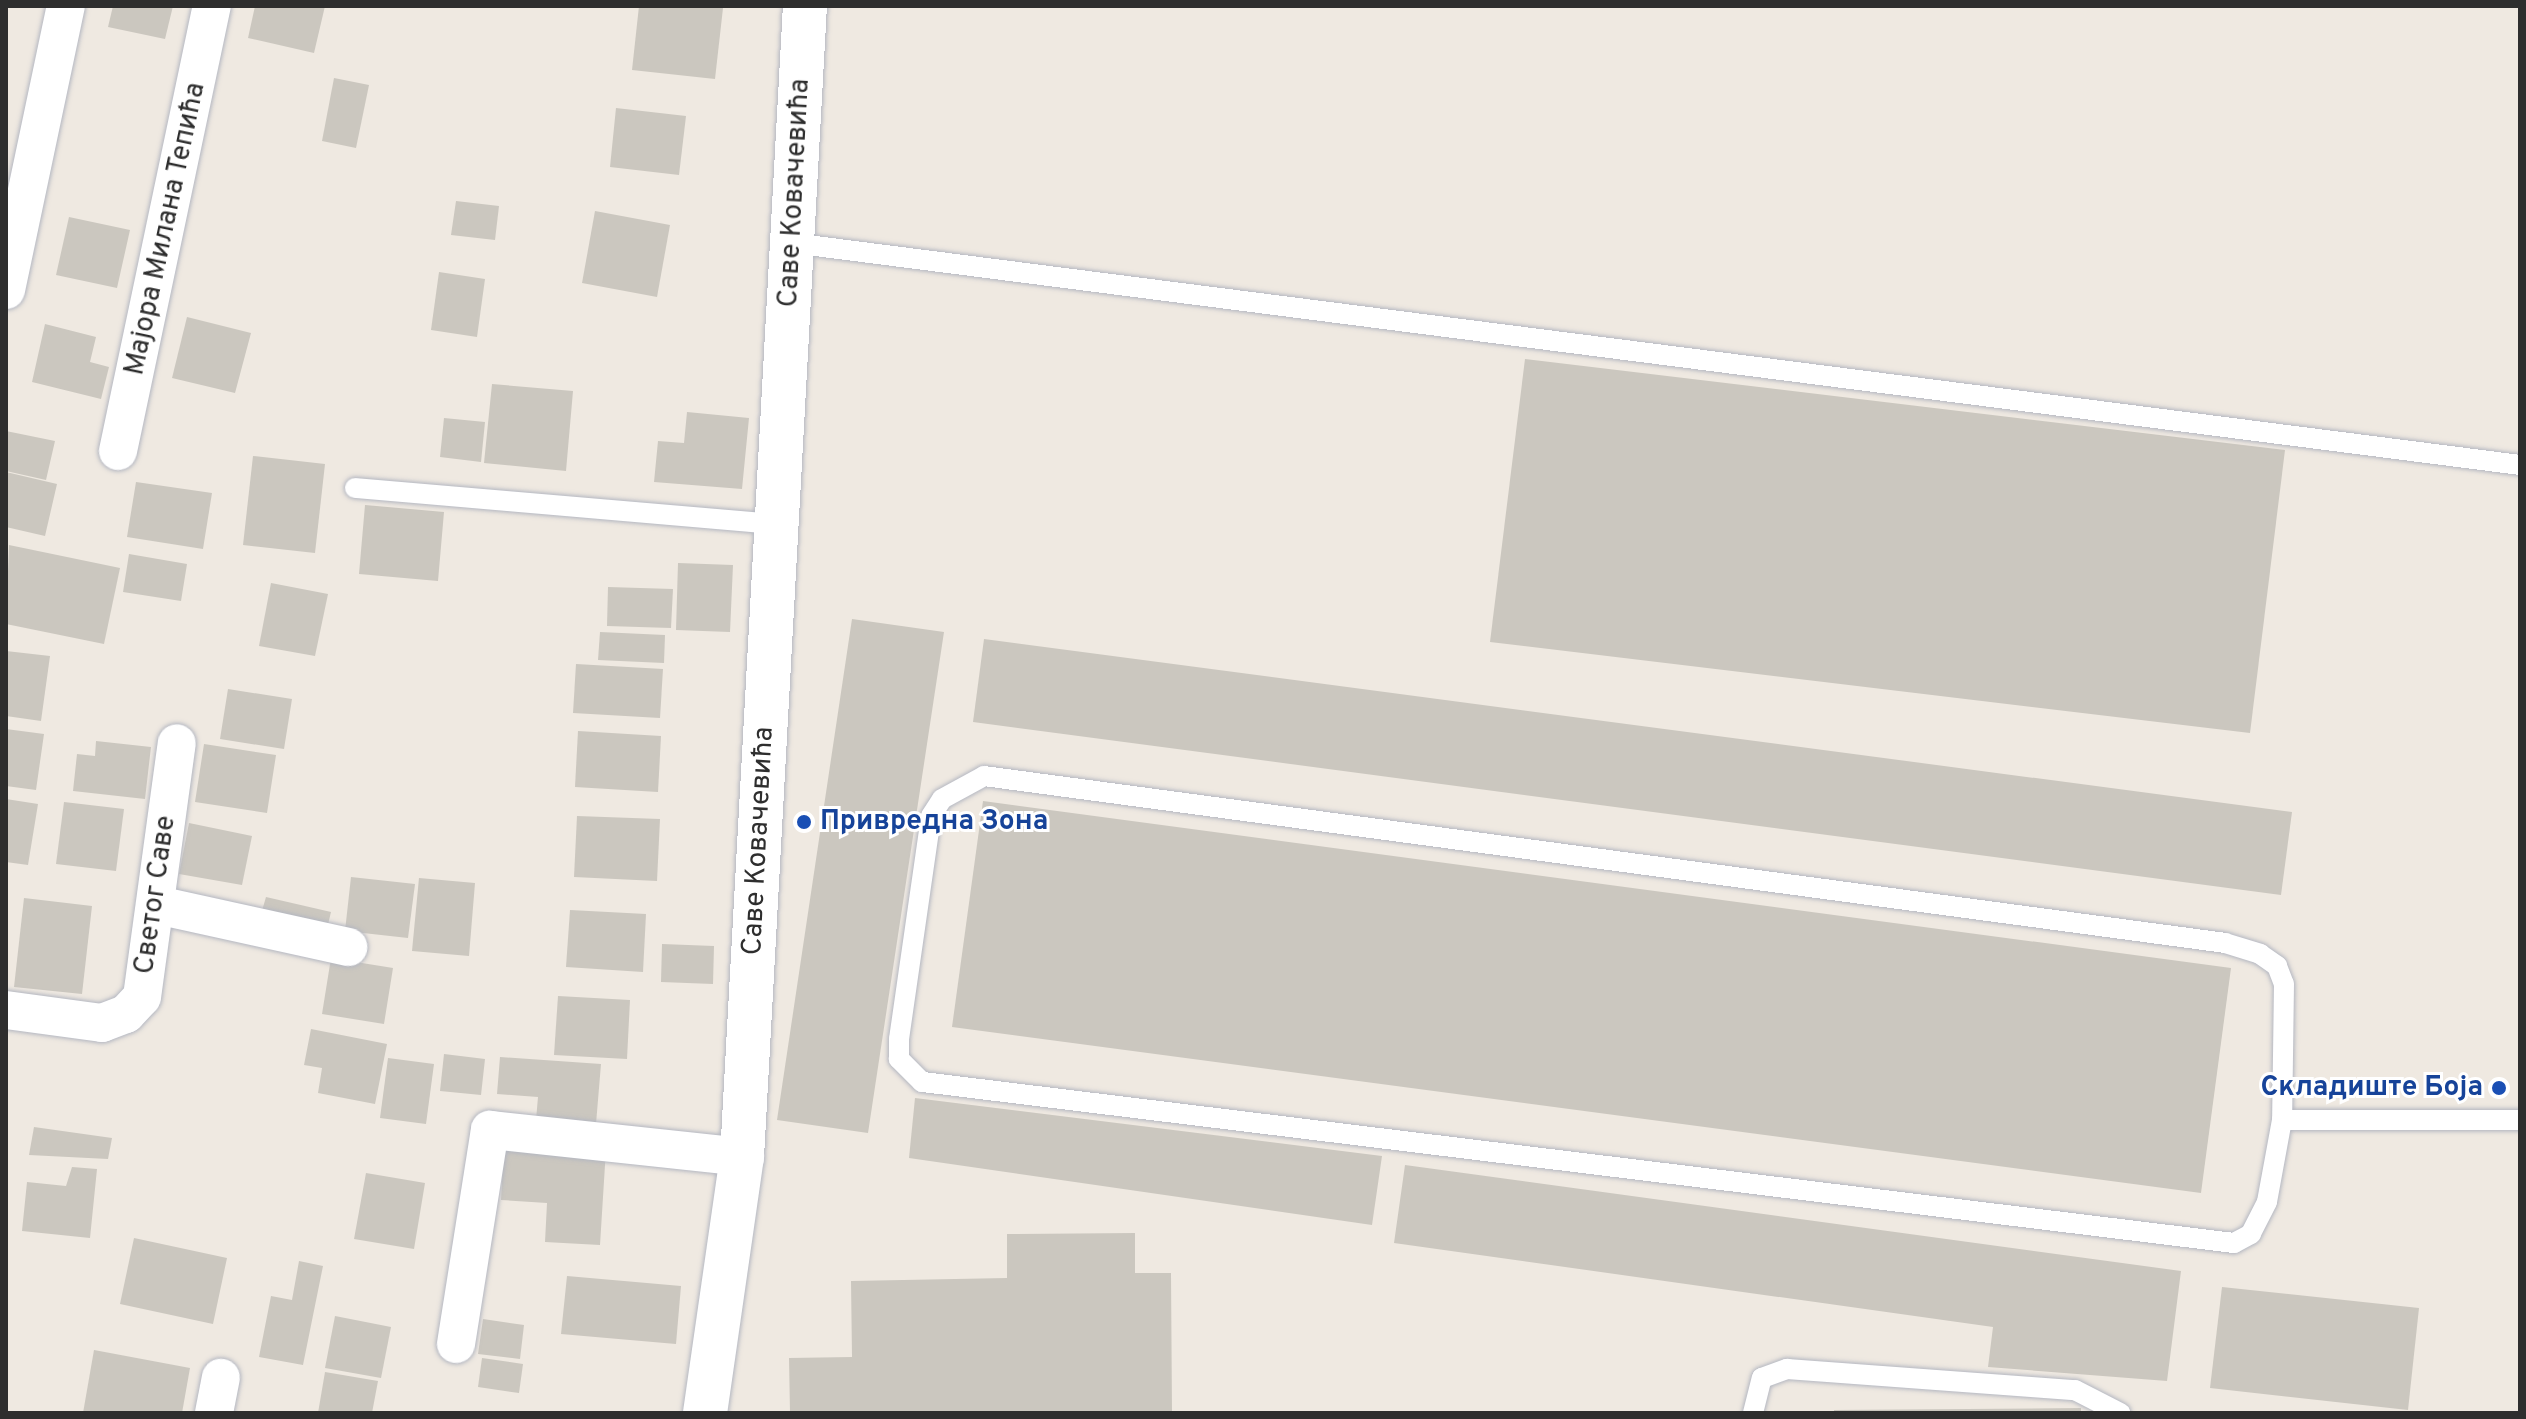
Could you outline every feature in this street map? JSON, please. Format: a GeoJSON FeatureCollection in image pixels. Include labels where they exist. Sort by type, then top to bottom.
{"type":"FeatureCollection","features":[{"type":"Feature","properties":{"kind":"street"},"geometry":{"type":"LineString","coordinates":[[6,290],[66,6]]}},
{"type":"Feature","properties":{"kind":"street","name":"Мајора Милана Тепића"},"geometry":{"type":"LineString","coordinates":[[118,451],[212,6]]}},
{"type":"Feature","properties":{"kind":"street","name":"Саве Ковачевића"},"geometry":{"type":"LineString","coordinates":[[705,1413],[742,1157],[805,6]]}},
{"type":"Feature","properties":{"kind":"street","name":"Светог Саве"},"geometry":{"type":"LineString","coordinates":[[6,1010],[102,1023],[126,1014],[142,997],[177,743]]}},
{"type":"Feature","properties":{"kind":"street"},"geometry":{"type":"LineString","coordinates":[[157,905],[348,947]]}},
{"type":"Feature","properties":{"kind":"street"},"geometry":{"type":"LineString","coordinates":[[456,1344],[490,1130],[742,1157]]}},
{"type":"Feature","properties":{"kind":"lane"},"geometry":{"type":"LineString","coordinates":[[792,243],[2520,465]]}},
{"type":"Feature","properties":{"kind":"lane"},"geometry":{"type":"LineString","coordinates":[[355,488],[776,524]]}},
{"type":"Feature","properties":{"kind":"lane"},"geometry":{"type":"LineString","coordinates":[[984,776],[2225,943],[2260,954],[2277,966],[2284,984],[2282,1120],[2267,1202],[2251,1234],[2234,1243],[922,1082],[899,1059],[899,1039],[931,816],[942,799],[984,776]]}},
{"type":"Feature","properties":{"kind":"lane"},"geometry":{"type":"LineString","coordinates":[[2282,1120],[2520,1120]]}},
{"type":"Feature","properties":{"kind":"lane"},"geometry":{"type":"LineString","coordinates":[[1753,1413],[1762,1378],[1787,1369],[2075,1390],[2120,1413]]}},
{"type":"Feature","properties":{"kind":"building"},"geometry":{"type":"Polygon","coordinates":[[[113,6],[173,6],[165,39],[108,27],[113,6]]]}},
{"type":"Feature","properties":{"kind":"building"},"geometry":{"type":"Polygon","coordinates":[[[255,6],[325,6],[314,53],[248,38],[255,6]]]}},
{"type":"Feature","properties":{"kind":"building"},"geometry":{"type":"Polygon","coordinates":[[[639,6],[723,8],[715,79],[632,70],[639,6]]]}},
{"type":"Feature","properties":{"kind":"building"},"geometry":{"type":"Polygon","coordinates":[[[334,78],[369,85],[356,148],[322,141],[334,78]]]}},
{"type":"Feature","properties":{"kind":"building"},"geometry":{"type":"Polygon","coordinates":[[[616,108],[686,116],[679,175],[610,167],[616,108]]]}},
{"type":"Feature","properties":{"kind":"building"},"geometry":{"type":"Polygon","coordinates":[[[456,201],[499,206],[495,240],[451,235],[456,201]]]}},
{"type":"Feature","properties":{"kind":"building"},"geometry":{"type":"Polygon","coordinates":[[[595,211],[670,225],[657,297],[582,283],[595,211]]]}},
{"type":"Feature","properties":{"kind":"building"},"geometry":{"type":"Polygon","coordinates":[[[69,217],[130,230],[117,288],[56,275],[69,217]]]}},
{"type":"Feature","properties":{"kind":"building"},"geometry":{"type":"Polygon","coordinates":[[[439,272],[485,279],[477,337],[431,330],[439,272]]]}},
{"type":"Feature","properties":{"kind":"building"},"geometry":{"type":"Polygon","coordinates":[[[187,317],[251,333],[235,393],[172,378],[187,317]]]}},
{"type":"Feature","properties":{"kind":"building"},"geometry":{"type":"Polygon","coordinates":[[[45,324],[96,337],[90,362],[109,367],[101,399],[32,382],[45,324]]]}},
{"type":"Feature","properties":{"kind":"building"},"geometry":{"type":"Polygon","coordinates":[[[1525,359],[2285,450],[2250,733],[1490,642],[1525,359]]]}},
{"type":"Feature","properties":{"kind":"building"},"geometry":{"type":"Polygon","coordinates":[[[492,384],[573,391],[566,471],[484,463],[492,384]]]}},
{"type":"Feature","properties":{"kind":"building"},"geometry":{"type":"Polygon","coordinates":[[[687,412],[749,418],[742,489],[654,482],[658,441],[684,443],[687,412]]]}},
{"type":"Feature","properties":{"kind":"building"},"geometry":{"type":"Polygon","coordinates":[[[444,418],[485,422],[481,462],[440,457],[444,418]]]}},
{"type":"Feature","properties":{"kind":"building"},"geometry":{"type":"Polygon","coordinates":[[[6,431],[55,441],[46,480],[6,471],[6,431]]]}},
{"type":"Feature","properties":{"kind":"building"},"geometry":{"type":"Polygon","coordinates":[[[253,456],[325,464],[315,553],[243,545],[253,456]]]}},
{"type":"Feature","properties":{"kind":"building"},"geometry":{"type":"Polygon","coordinates":[[[6,472],[57,484],[45,536],[6,527],[6,472]]]}},
{"type":"Feature","properties":{"kind":"building"},"geometry":{"type":"Polygon","coordinates":[[[136,482],[212,493],[203,549],[127,537],[136,482]]]}},
{"type":"Feature","properties":{"kind":"building"},"geometry":{"type":"Polygon","coordinates":[[[365,505],[444,512],[438,581],[359,574],[365,505]]]}},
{"type":"Feature","properties":{"kind":"building"},"geometry":{"type":"Polygon","coordinates":[[[9,545],[120,568],[104,644],[6,624],[9,545]]]}},
{"type":"Feature","properties":{"kind":"building"},"geometry":{"type":"Polygon","coordinates":[[[129,554],[187,564],[181,601],[123,592],[129,554]]]}},
{"type":"Feature","properties":{"kind":"building"},"geometry":{"type":"Polygon","coordinates":[[[678,563],[733,565],[730,632],[676,630],[678,563]]]}},
{"type":"Feature","properties":{"kind":"building"},"geometry":{"type":"Polygon","coordinates":[[[271,583],[328,594],[315,656],[259,646],[271,583]]]}},
{"type":"Feature","properties":{"kind":"building"},"geometry":{"type":"Polygon","coordinates":[[[608,587],[673,589],[671,628],[607,626],[608,587]]]}},
{"type":"Feature","properties":{"kind":"building"},"geometry":{"type":"Polygon","coordinates":[[[852,619],[944,632],[868,1133],[777,1120],[852,619]]]}},
{"type":"Feature","properties":{"kind":"building"},"geometry":{"type":"Polygon","coordinates":[[[600,632],[665,635],[664,663],[598,660],[600,632]]]}},
{"type":"Feature","properties":{"kind":"building"},"geometry":{"type":"Polygon","coordinates":[[[984,639],[2292,812],[2281,895],[973,722],[984,639]]]}},
{"type":"Feature","properties":{"kind":"building"},"geometry":{"type":"Polygon","coordinates":[[[6,651],[50,656],[41,721],[6,716],[6,651]]]}},
{"type":"Feature","properties":{"kind":"building"},"geometry":{"type":"Polygon","coordinates":[[[576,664],[663,669],[660,718],[573,713],[576,664]]]}},
{"type":"Feature","properties":{"kind":"building"},"geometry":{"type":"Polygon","coordinates":[[[228,689],[292,699],[284,749],[220,739],[228,689]]]}},
{"type":"Feature","properties":{"kind":"building"},"geometry":{"type":"Polygon","coordinates":[[[6,729],[44,734],[36,790],[6,786],[6,729]]]}},
{"type":"Feature","properties":{"kind":"building"},"geometry":{"type":"Polygon","coordinates":[[[578,731],[661,736],[658,792],[575,787],[578,731]]]}},
{"type":"Feature","properties":{"kind":"building"},"geometry":{"type":"Polygon","coordinates":[[[96,741],[151,747],[145,799],[73,791],[77,754],[95,756],[96,741]]]}},
{"type":"Feature","properties":{"kind":"building"},"geometry":{"type":"Polygon","coordinates":[[[204,744],[276,755],[267,813],[195,802],[204,744]]]}},
{"type":"Feature","properties":{"kind":"building"},"geometry":{"type":"Polygon","coordinates":[[[6,799],[38,804],[28,865],[6,862],[6,799]]]}},
{"type":"Feature","properties":{"kind":"building"},"geometry":{"type":"Polygon","coordinates":[[[983,801],[2231,968],[2201,1193],[952,1027],[983,801]]]}},
{"type":"Feature","properties":{"kind":"building"},"geometry":{"type":"Polygon","coordinates":[[[64,802],[124,809],[116,871],[56,864],[64,802]]]}},
{"type":"Feature","properties":{"kind":"building"},"geometry":{"type":"Polygon","coordinates":[[[577,816],[660,819],[657,881],[574,877],[577,816]]]}},
{"type":"Feature","properties":{"kind":"building"},"geometry":{"type":"Polygon","coordinates":[[[189,823],[252,836],[242,885],[179,874],[189,823]]]}},
{"type":"Feature","properties":{"kind":"building"},"geometry":{"type":"Polygon","coordinates":[[[351,877],[415,884],[408,938],[345,931],[351,877]]]}},
{"type":"Feature","properties":{"kind":"building"},"geometry":{"type":"Polygon","coordinates":[[[419,878],[475,883],[469,956],[412,951],[419,878]]]}},
{"type":"Feature","properties":{"kind":"building"},"geometry":{"type":"Polygon","coordinates":[[[266,897],[331,912],[325,937],[259,921],[266,897]]]}},
{"type":"Feature","properties":{"kind":"building"},"geometry":{"type":"Polygon","coordinates":[[[24,898],[92,906],[82,994],[14,987],[24,898]]]}},
{"type":"Feature","properties":{"kind":"building"},"geometry":{"type":"Polygon","coordinates":[[[570,910],[646,914],[643,972],[566,967],[570,910]]]}},
{"type":"Feature","properties":{"kind":"building"},"geometry":{"type":"Polygon","coordinates":[[[662,944],[714,946],[713,984],[661,982],[662,944]]]}},
{"type":"Feature","properties":{"kind":"building"},"geometry":{"type":"Polygon","coordinates":[[[331,958],[393,968],[384,1024],[322,1014],[331,958]]]}},
{"type":"Feature","properties":{"kind":"building"},"geometry":{"type":"Polygon","coordinates":[[[558,996],[630,1000],[627,1059],[554,1055],[558,996]]]}},
{"type":"Feature","properties":{"kind":"building"},"geometry":{"type":"Polygon","coordinates":[[[311,1029],[387,1044],[375,1104],[318,1093],[322,1068],[304,1065],[311,1029]]]}},
{"type":"Feature","properties":{"kind":"building"},"geometry":{"type":"Polygon","coordinates":[[[444,1054],[485,1059],[481,1095],[440,1091],[444,1054]]]}},
{"type":"Feature","properties":{"kind":"building"},"geometry":{"type":"Polygon","coordinates":[[[500,1057],[601,1064],[596,1124],[536,1120],[538,1097],[497,1094],[500,1057]]]}},
{"type":"Feature","properties":{"kind":"building"},"geometry":{"type":"Polygon","coordinates":[[[388,1058],[434,1064],[426,1124],[380,1118],[388,1058]]]}},
{"type":"Feature","properties":{"kind":"building"},"geometry":{"type":"Polygon","coordinates":[[[915,1098],[1382,1156],[1372,1225],[909,1158],[915,1098]]]}},
{"type":"Feature","properties":{"kind":"building"},"geometry":{"type":"Polygon","coordinates":[[[34,1127],[112,1138],[108,1159],[29,1155],[34,1127]]]}},
{"type":"Feature","properties":{"kind":"building"},"geometry":{"type":"Polygon","coordinates":[[[504,1144],[606,1149],[600,1245],[545,1242],[547,1203],[501,1200],[504,1144]]]}},
{"type":"Feature","properties":{"kind":"building"},"geometry":{"type":"Polygon","coordinates":[[[1405,1165],[2181,1271],[2167,1381],[1988,1367],[1993,1327],[1394,1243],[1405,1165]]]}},
{"type":"Feature","properties":{"kind":"building"},"geometry":{"type":"Polygon","coordinates":[[[72,1167],[97,1169],[90,1238],[22,1231],[27,1182],[66,1186],[72,1167]]]}},
{"type":"Feature","properties":{"kind":"building"},"geometry":{"type":"Polygon","coordinates":[[[366,1173],[425,1183],[414,1249],[354,1239],[366,1173]]]}},
{"type":"Feature","properties":{"kind":"building"},"geometry":{"type":"Polygon","coordinates":[[[1135,1233],[1135,1273],[1171,1273],[1172,1413],[790,1413],[789,1358],[852,1357],[851,1281],[1007,1278],[1007,1234],[1135,1233]]]}},
{"type":"Feature","properties":{"kind":"building"},"geometry":{"type":"Polygon","coordinates":[[[134,1238],[227,1258],[213,1324],[120,1304],[134,1238]]]}},
{"type":"Feature","properties":{"kind":"building"},"geometry":{"type":"Polygon","coordinates":[[[299,1261],[323,1266],[303,1365],[259,1357],[271,1296],[292,1300],[299,1261]]]}},
{"type":"Feature","properties":{"kind":"building"},"geometry":{"type":"Polygon","coordinates":[[[567,1276],[681,1286],[676,1344],[561,1334],[567,1276]]]}},
{"type":"Feature","properties":{"kind":"building"},"geometry":{"type":"Polygon","coordinates":[[[2222,1287],[2419,1308],[2408,1410],[2210,1388],[2222,1287]]]}},
{"type":"Feature","properties":{"kind":"building"},"geometry":{"type":"Polygon","coordinates":[[[335,1316],[391,1327],[381,1378],[325,1368],[335,1316]]]}},
{"type":"Feature","properties":{"kind":"building"},"geometry":{"type":"Polygon","coordinates":[[[483,1319],[524,1325],[520,1359],[478,1354],[483,1319]]]}},
{"type":"Feature","properties":{"kind":"building"},"geometry":{"type":"Polygon","coordinates":[[[94,1350],[190,1368],[182,1413],[83,1413],[94,1350]]]}},
{"type":"Feature","properties":{"kind":"building"},"geometry":{"type":"Polygon","coordinates":[[[482,1358],[523,1364],[519,1393],[478,1387],[482,1358]]]}},
{"type":"Feature","properties":{"kind":"building"},"geometry":{"type":"Polygon","coordinates":[[[325,1372],[378,1381],[372,1413],[318,1413],[325,1372]]]}},
{"type":"Feature","properties":{"kind":"building"},"geometry":{"type":"Polygon","coordinates":[[[2081,1408],[2081,1413],[1834,1413],[1834,1410],[2081,1408]]]}},
{"type":"Feature","properties":{"kind":"place","name":"Привредна Зона"},"geometry":{"type":"Point","coordinates":[804,822]}},
{"type":"Feature","properties":{"kind":"place","name":"Складиште Боја"},"geometry":{"type":"Point","coordinates":[2499,1088]}}]}
